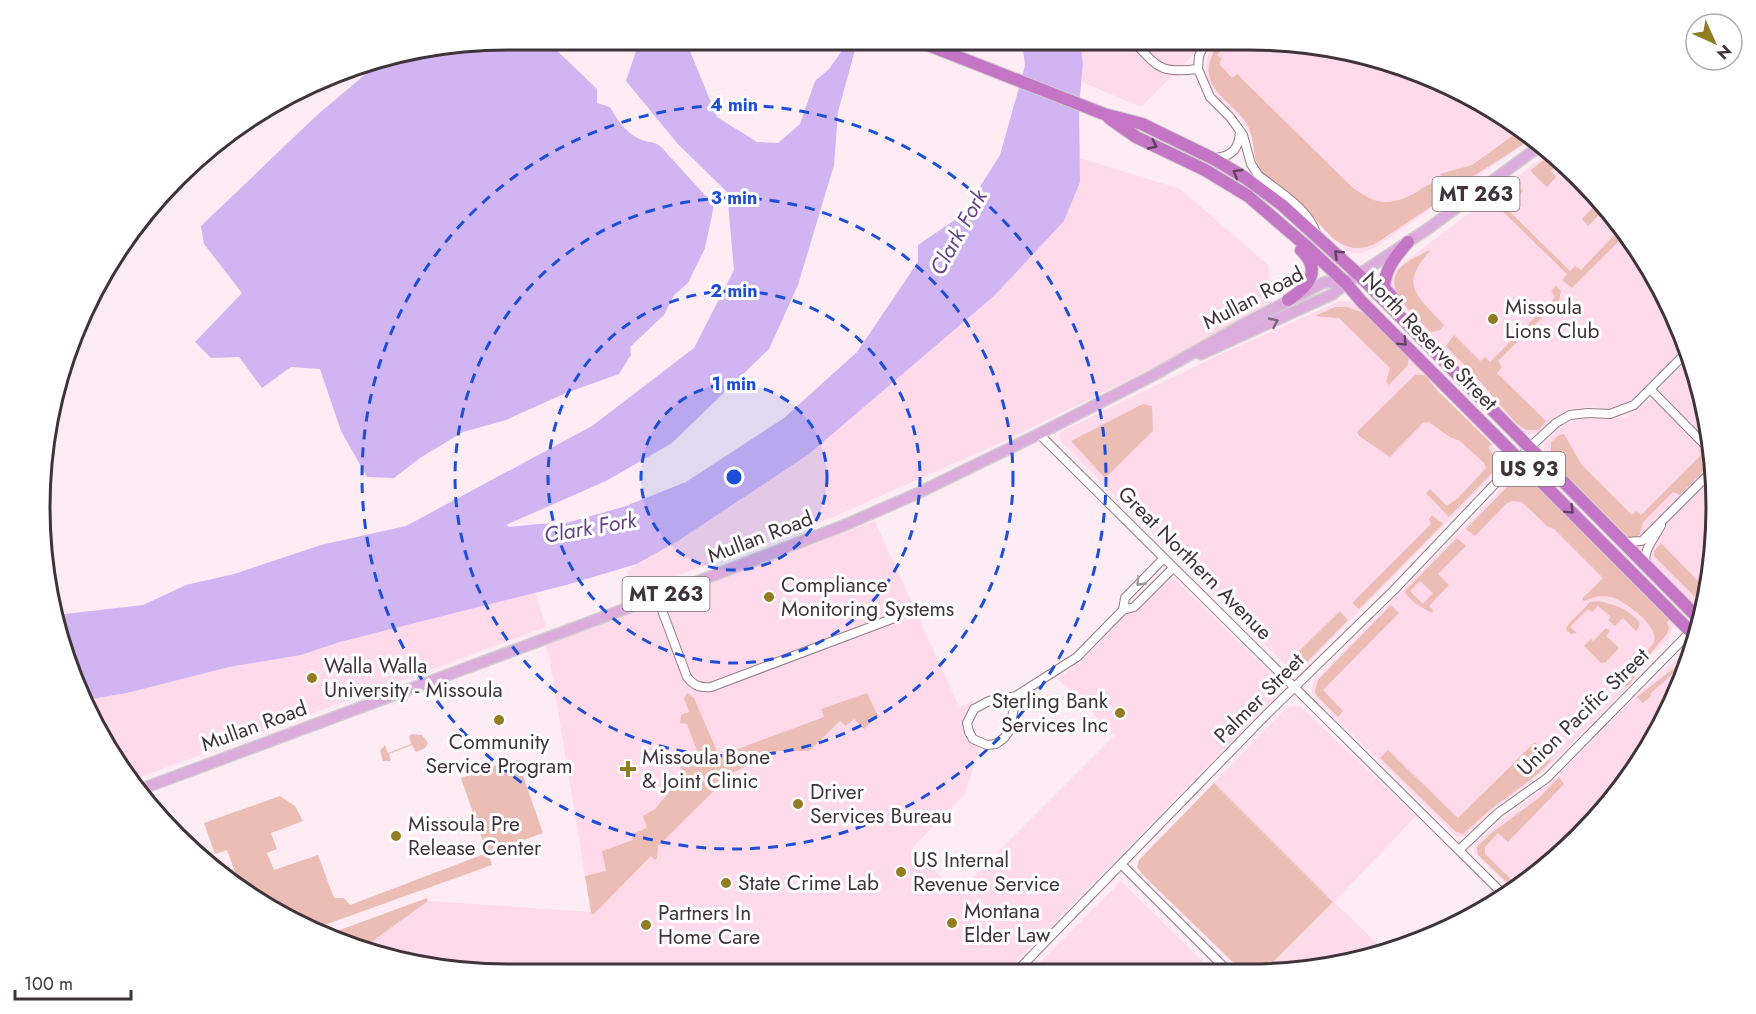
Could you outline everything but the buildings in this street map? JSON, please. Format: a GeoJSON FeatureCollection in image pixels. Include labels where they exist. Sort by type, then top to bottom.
{"type":"FeatureCollection","features":[{"type":"Feature","properties":{"kind":"highway","name":"North Reserve Street"},"geometry":{"type":"LineString","coordinates":[[941,50],[1104,114],[1142,124],[1214,159],[1268,194],[1316,234],[1359,275],[1694,614]]}},
{"type":"Feature","properties":{"kind":"highway","name":"North Reserve Street"},"geometry":{"type":"LineString","coordinates":[[1104,114],[1136,137],[1205,170],[1248,196],[1346,283],[1689,630]]}},
{"type":"Feature","properties":{"kind":"highway"},"geometry":{"type":"LineString","coordinates":[[1248,196],[1259,212],[1311,261],[1310,280],[1301,291],[1288,300]]}},
{"type":"Feature","properties":{"kind":"highway"},"geometry":{"type":"LineString","coordinates":[[1408,242],[1388,268],[1384,288],[1482,390],[1504,422]]}},
{"type":"Feature","properties":{"kind":"main road","name":"Mullan Road"},"geometry":{"type":"LineString","coordinates":[[1181,360],[1204,353],[1333,294],[1534,149]]}},
{"type":"Feature","properties":{"kind":"main road","name":"Mullan Road"},"geometry":{"type":"LineString","coordinates":[[145,787],[845,525],[916,494],[1039,434],[1325,282],[1346,283]]}},
{"type":"Feature","properties":{"kind":"street"},"geometry":{"type":"LineString","coordinates":[[1142,50],[1152,61],[1166,70],[1198,69]]}},
{"type":"Feature","properties":{"kind":"street"},"geometry":{"type":"LineString","coordinates":[[1202,50],[1198,69],[1210,97],[1240,130],[1251,164],[1258,175],[1302,211],[1313,225],[1316,234]]}},
{"type":"Feature","properties":{"kind":"street"},"geometry":{"type":"LineString","coordinates":[[1214,159],[1231,154],[1237,146],[1240,130]]}},
{"type":"Feature","properties":{"kind":"street","name":"Palmer Street"},"geometry":{"type":"LineString","coordinates":[[1024,964],[1295,687],[1394,590],[1518,458],[1556,423],[1570,415],[1610,414],[1634,405],[1681,358]]}},
{"type":"Feature","properties":{"kind":"street"},"geometry":{"type":"LineString","coordinates":[[1650,389],[1702,441]]}},
{"type":"Feature","properties":{"kind":"street","name":"Great Northern Avenue"},"geometry":{"type":"LineString","coordinates":[[1039,434],[1499,890]]}},
{"type":"Feature","properties":{"kind":"street"},"geometry":{"type":"LineString","coordinates":[[1623,542],[1642,541],[1706,477]]}},
{"type":"Feature","properties":{"kind":"street"},"geometry":{"type":"LineString","coordinates":[[1646,566],[1645,552],[1663,521]]}},
{"type":"Feature","properties":{"kind":"street"},"geometry":{"type":"LineString","coordinates":[[1123,610],[1125,598],[1164,558]]}},
{"type":"Feature","properties":{"kind":"street"},"geometry":{"type":"LineString","coordinates":[[1016,696],[1010,730],[1005,738],[996,744],[987,745],[974,739],[967,723],[974,709],[989,701],[1016,696],[1077,657],[1123,610],[1134,607],[1173,568]]}},
{"type":"Feature","properties":{"kind":"street"},"geometry":{"type":"LineString","coordinates":[[657,597],[687,677],[693,685],[703,688],[711,687],[897,617]]}},
{"type":"Feature","properties":{"kind":"street","name":"Union Pacific Street"},"geometry":{"type":"LineString","coordinates":[[1459,850],[1498,813],[1547,778],[1686,641]]}},
{"type":"Feature","properties":{"kind":"street"},"geometry":{"type":"LineString","coordinates":[[1121,864],[1221,964]]}},
{"type":"Feature","properties":{"kind":"shaded area"},"geometry":{"type":"Polygon","coordinates":[[[1081,50],[1198,50],[1141,107],[1082,82],[1081,50]]]}},
{"type":"Feature","properties":{"kind":"shaded area"},"geometry":{"type":"Polygon","coordinates":[[[1212,50],[1279,50],[1309,53],[1367,65],[1424,84],[1451,97],[1478,111],[1526,143],[1374,248],[1361,253],[1348,252],[1260,169],[1253,140],[1243,122],[1214,93],[1206,75],[1207,57],[1212,50]]]}},
{"type":"Feature","properties":{"kind":"shaded area"},"geometry":{"type":"Polygon","coordinates":[[[1214,50],[1222,50],[1217,55],[1222,59],[1219,64],[1232,78],[1237,74],[1353,188],[1364,195],[1371,199],[1391,202],[1411,195],[1431,184],[1440,188],[1444,196],[1375,244],[1353,248],[1335,240],[1305,207],[1259,168],[1247,124],[1213,86],[1209,67],[1214,50]]]}},
{"type":"Feature","properties":{"kind":"shaded area"},"geometry":{"type":"Polygon","coordinates":[[[1514,135],[1526,143],[1453,189],[1452,182],[1440,174],[1472,165],[1514,135]]]}},
{"type":"Feature","properties":{"kind":"shaded area"},"geometry":{"type":"Polygon","coordinates":[[[1544,157],[1573,183],[1612,228],[1645,278],[1672,332],[1680,354],[1629,402],[1606,410],[1593,407],[1571,409],[1556,417],[1543,430],[1535,434],[1526,434],[1397,300],[1390,286],[1391,277],[1398,267],[1544,157]]]}},
{"type":"Feature","properties":{"kind":"shaded area"},"geometry":{"type":"Polygon","coordinates":[[[1080,158],[1180,189],[1269,266],[1270,304],[1178,356],[1002,442],[833,517],[634,592],[627,571],[678,541],[809,454],[994,296],[1080,182],[1080,158]]]}},
{"type":"Feature","properties":{"kind":"shaded area"},"geometry":{"type":"Polygon","coordinates":[[[1545,158],[1555,167],[1551,171],[1556,177],[1547,187],[1530,171],[1545,158]]]}},
{"type":"Feature","properties":{"kind":"shaded area"},"geometry":{"type":"Polygon","coordinates":[[[1514,182],[1523,191],[1507,209],[1570,271],[1575,266],[1581,270],[1616,234],[1620,240],[1572,288],[1562,280],[1567,274],[1493,202],[1514,182]]]}},
{"type":"Feature","properties":{"kind":"shaded area"},"geometry":{"type":"Polygon","coordinates":[[[1594,206],[1600,214],[1588,226],[1582,219],[1594,206]]]}},
{"type":"Feature","properties":{"kind":"shaded area"},"geometry":{"type":"Polygon","coordinates":[[[1431,250],[1421,262],[1413,282],[1419,298],[1444,325],[1440,330],[1431,332],[1402,302],[1394,283],[1402,266],[1431,250]]]}},
{"type":"Feature","properties":{"kind":"shaded area"},"geometry":{"type":"Polygon","coordinates":[[[1556,286],[1561,291],[1559,301],[1498,361],[1502,367],[1497,373],[1546,421],[1539,430],[1526,430],[1516,423],[1446,346],[1454,335],[1480,361],[1485,357],[1490,362],[1555,297],[1551,291],[1556,286]]]}},
{"type":"Feature","properties":{"kind":"shaded area"},"geometry":{"type":"Polygon","coordinates":[[[1340,301],[1351,302],[1364,311],[1410,357],[1438,391],[1494,447],[1499,454],[1500,463],[1493,476],[1302,669],[1296,671],[1291,670],[1061,442],[1059,435],[1062,431],[1219,355],[1340,301]]]}},
{"type":"Feature","properties":{"kind":"shaded area"},"geometry":{"type":"Polygon","coordinates":[[[1335,307],[1346,307],[1367,314],[1409,355],[1408,365],[1389,385],[1386,382],[1390,368],[1339,318],[1315,316],[1335,307]]]}},
{"type":"Feature","properties":{"kind":"shaded area"},"geometry":{"type":"Polygon","coordinates":[[[1683,364],[1700,432],[1661,393],[1660,389],[1683,364]]]}},
{"type":"Feature","properties":{"kind":"shaded area"},"geometry":{"type":"Polygon","coordinates":[[[1415,375],[1425,375],[1438,391],[1492,444],[1488,447],[1495,458],[1492,473],[1449,517],[1426,493],[1430,489],[1447,506],[1458,498],[1486,468],[1484,463],[1460,441],[1450,437],[1429,422],[1423,423],[1390,457],[1359,436],[1357,432],[1415,375]]]}},
{"type":"Feature","properties":{"kind":"shaded area"},"geometry":{"type":"Polygon","coordinates":[[[1653,398],[1657,399],[1703,445],[1706,477],[1706,537],[1696,603],[1691,602],[1549,460],[1544,450],[1544,443],[1563,424],[1584,418],[1625,417],[1653,398]]]}},
{"type":"Feature","properties":{"kind":"shaded area"},"geometry":{"type":"Polygon","coordinates":[[[1143,404],[1152,406],[1153,431],[1105,478],[1071,441],[1143,404]]]}},
{"type":"Feature","properties":{"kind":"shaded area"},"geometry":{"type":"Polygon","coordinates":[[[1564,434],[1581,464],[1632,515],[1636,511],[1641,515],[1701,455],[1699,451],[1701,449],[1703,450],[1705,469],[1680,495],[1673,492],[1643,522],[1640,534],[1636,537],[1628,537],[1551,460],[1551,442],[1564,434]]]}},
{"type":"Feature","properties":{"kind":"shaded area"},"geometry":{"type":"Polygon","coordinates":[[[1516,477],[1532,481],[1671,620],[1674,626],[1668,639],[1648,658],[1630,684],[1550,765],[1461,837],[1456,836],[1316,699],[1312,694],[1312,687],[1314,681],[1507,483],[1516,477]]]}},
{"type":"Feature","properties":{"kind":"shaded area"},"geometry":{"type":"Polygon","coordinates":[[[1524,481],[1532,486],[1535,483],[1670,619],[1667,622],[1669,628],[1667,634],[1626,687],[1618,680],[1618,677],[1652,645],[1654,635],[1651,628],[1632,608],[1617,599],[1604,596],[1584,601],[1582,599],[1603,578],[1554,529],[1547,526],[1522,502],[1512,501],[1506,504],[1475,536],[1466,529],[1511,483],[1524,481]]]}},
{"type":"Feature","properties":{"kind":"shaded area"},"geometry":{"type":"Polygon","coordinates":[[[1432,515],[1443,524],[1359,609],[1352,603],[1431,524],[1429,519],[1432,515]]]}},
{"type":"Feature","properties":{"kind":"shaded area"},"geometry":{"type":"Polygon","coordinates":[[[875,521],[959,707],[975,700],[964,723],[965,731],[979,748],[965,794],[912,848],[957,893],[1115,735],[1057,678],[1079,664],[1124,616],[1164,583],[1176,580],[1277,680],[1279,687],[1278,694],[1014,964],[477,964],[418,956],[370,943],[428,901],[591,912],[549,656],[545,645],[875,521]]]}},
{"type":"Feature","properties":{"kind":"shaded area"},"geometry":{"type":"Polygon","coordinates":[[[1457,538],[1466,546],[1438,574],[1449,585],[1429,606],[1433,610],[1432,613],[1416,604],[1404,592],[1457,538]],[[1420,581],[1410,591],[1423,604],[1433,593],[1420,581]]]}},
{"type":"Feature","properties":{"kind":"shaded area"},"geometry":{"type":"Polygon","coordinates":[[[1661,543],[1700,583],[1698,597],[1694,596],[1654,556],[1654,551],[1661,543]]]}},
{"type":"Feature","properties":{"kind":"shaded area"},"geometry":{"type":"Polygon","coordinates":[[[535,592],[546,627],[138,778],[111,736],[92,699],[127,693],[229,667],[301,655],[340,642],[535,592]]]}},
{"type":"Feature","properties":{"kind":"shaded area"},"geometry":{"type":"Polygon","coordinates":[[[1599,601],[1627,611],[1640,623],[1639,627],[1636,631],[1623,618],[1615,626],[1608,620],[1611,617],[1598,606],[1592,612],[1588,609],[1570,627],[1577,633],[1571,634],[1567,631],[1566,627],[1590,602],[1599,601]]]}},
{"type":"Feature","properties":{"kind":"shaded area"},"geometry":{"type":"Polygon","coordinates":[[[1391,605],[1399,613],[1323,690],[1343,711],[1338,717],[1317,696],[1315,692],[1318,680],[1391,605]]]}},
{"type":"Feature","properties":{"kind":"shaded area"},"geometry":{"type":"Polygon","coordinates":[[[1340,611],[1348,620],[1304,665],[1295,668],[1287,663],[1340,611]]]}},
{"type":"Feature","properties":{"kind":"shaded area"},"geometry":{"type":"Polygon","coordinates":[[[1606,628],[1610,631],[1606,636],[1619,648],[1606,662],[1601,663],[1584,646],[1591,639],[1593,641],[1606,628]]]}},
{"type":"Feature","properties":{"kind":"shaded area"},"geometry":{"type":"Polygon","coordinates":[[[1681,657],[1672,682],[1645,736],[1612,786],[1573,831],[1528,870],[1507,885],[1474,852],[1474,845],[1498,823],[1552,782],[1627,705],[1681,657]]]}},
{"type":"Feature","properties":{"kind":"shaded area"},"geometry":{"type":"Polygon","coordinates":[[[1678,665],[1676,671],[1643,703],[1637,697],[1678,665]]]}},
{"type":"Feature","properties":{"kind":"shaded area"},"geometry":{"type":"Polygon","coordinates":[[[687,693],[694,698],[719,756],[824,717],[821,709],[867,693],[878,716],[864,729],[854,719],[846,726],[840,721],[809,751],[778,751],[732,773],[658,846],[657,858],[655,860],[651,856],[593,915],[585,876],[606,871],[602,851],[633,840],[632,834],[647,828],[643,816],[655,809],[683,775],[680,767],[700,759],[687,724],[680,723],[681,715],[689,712],[684,698],[687,693]]]}},
{"type":"Feature","properties":{"kind":"shaded area"},"geometry":{"type":"Polygon","coordinates":[[[1301,707],[1416,816],[1334,902],[1379,945],[1338,956],[1271,964],[1333,902],[1214,783],[1286,708],[1301,707]]]}},
{"type":"Feature","properties":{"kind":"shaded area"},"geometry":{"type":"Polygon","coordinates":[[[422,735],[428,743],[425,748],[416,752],[412,745],[389,754],[391,761],[383,761],[380,751],[385,745],[388,753],[411,744],[409,736],[422,735]]]}},
{"type":"Feature","properties":{"kind":"shaded area"},"geometry":{"type":"Polygon","coordinates":[[[1535,742],[1551,761],[1463,834],[1456,832],[1380,758],[1388,750],[1458,818],[1535,742]]]}},
{"type":"Feature","properties":{"kind":"shaded area"},"geometry":{"type":"Polygon","coordinates":[[[510,760],[521,760],[530,773],[523,776],[543,833],[488,853],[492,865],[323,926],[278,903],[236,876],[227,850],[215,854],[204,823],[280,796],[295,806],[303,821],[271,833],[277,849],[267,853],[274,870],[318,855],[334,898],[344,898],[350,905],[487,853],[461,778],[510,760]]]}},
{"type":"Feature","properties":{"kind":"shaded area"},"geometry":{"type":"Polygon","coordinates":[[[1559,777],[1564,784],[1508,842],[1498,833],[1485,847],[1485,854],[1512,881],[1508,883],[1478,855],[1477,847],[1489,835],[1540,797],[1559,777]]]}},
{"type":"Feature","properties":{"kind":"shaded area"},"geometry":{"type":"Polygon","coordinates":[[[1214,783],[1333,902],[1271,964],[1235,964],[1142,874],[1137,867],[1139,860],[1214,783]]]}},
{"type":"Feature","properties":{"kind":"shaded area"},"geometry":{"type":"Polygon","coordinates":[[[1121,881],[1205,964],[1038,964],[1121,881]]]}},
{"type":"Feature","properties":{"kind":"shaded area"},"geometry":{"type":"Polygon","coordinates":[[[427,898],[428,901],[370,943],[336,931],[427,898]]]}},
{"type":"Feature","properties":{"kind":"water"},"geometry":{"type":"Polygon","coordinates":[[[477,50],[556,50],[597,89],[597,103],[610,107],[620,123],[633,136],[662,148],[714,205],[705,248],[688,283],[674,295],[664,315],[630,347],[631,355],[619,374],[566,393],[506,420],[463,432],[420,458],[394,478],[367,477],[341,431],[320,369],[291,367],[262,388],[239,357],[211,358],[195,342],[242,293],[204,244],[201,226],[316,116],[369,71],[389,65],[447,53],[477,50]]]}},
{"type":"Feature","properties":{"kind":"water","name":"Clark Fork"},"geometry":{"type":"Polygon","coordinates":[[[636,50],[690,50],[717,117],[757,142],[778,143],[800,124],[815,81],[829,69],[843,50],[855,50],[838,112],[834,165],[798,285],[769,349],[672,443],[606,481],[506,525],[510,527],[566,523],[623,507],[686,482],[784,418],[857,352],[918,262],[918,245],[962,215],[1000,155],[1025,66],[1023,50],[1081,50],[1083,64],[1079,105],[1080,182],[1064,221],[994,296],[809,454],[678,541],[637,564],[566,585],[340,642],[301,655],[229,667],[127,693],[92,699],[74,654],[62,614],[143,605],[186,585],[234,574],[321,545],[406,526],[592,426],[694,348],[734,270],[727,192],[677,143],[626,81],[636,50]]]}},
{"type":"Feature","properties":{"kind":"place","name":"Missoula Lions Club"},"geometry":{"type":"Point","coordinates":[1493,319]}},
{"type":"Feature","properties":{"kind":"place","name":"Compliance Monitoring Systems"},"geometry":{"type":"Point","coordinates":[769,597]}},
{"type":"Feature","properties":{"kind":"place","name":"Walla Walla University - Missoula"},"geometry":{"type":"Point","coordinates":[312,678]}},
{"type":"Feature","properties":{"kind":"place","name":"Sterling Bank Services Inc"},"geometry":{"type":"Point","coordinates":[1120,713]}},
{"type":"Feature","properties":{"kind":"place","name":"Community Service Program"},"geometry":{"type":"Point","coordinates":[499,720]}},
{"type":"Feature","properties":{"kind":"place","name":"Missoula Bone & Joint Clinic"},"geometry":{"type":"Point","coordinates":[628,769]}},
{"type":"Feature","properties":{"kind":"place","name":"Driver Services Bureau"},"geometry":{"type":"Point","coordinates":[798,804]}},
{"type":"Feature","properties":{"kind":"place","name":"Missoula Pre Release Center"},"geometry":{"type":"Point","coordinates":[396,836]}},
{"type":"Feature","properties":{"kind":"place","name":"US Internal Revenue Service"},"geometry":{"type":"Point","coordinates":[901,872]}},
{"type":"Feature","properties":{"kind":"place","name":"State Crime Lab"},"geometry":{"type":"Point","coordinates":[726,883]}},
{"type":"Feature","properties":{"kind":"place","name":"Montana Elder Law"},"geometry":{"type":"Point","coordinates":[952,923]}},
{"type":"Feature","properties":{"kind":"place","name":"Partners In Home Care"},"geometry":{"type":"Point","coordinates":[646,925]}}]}
